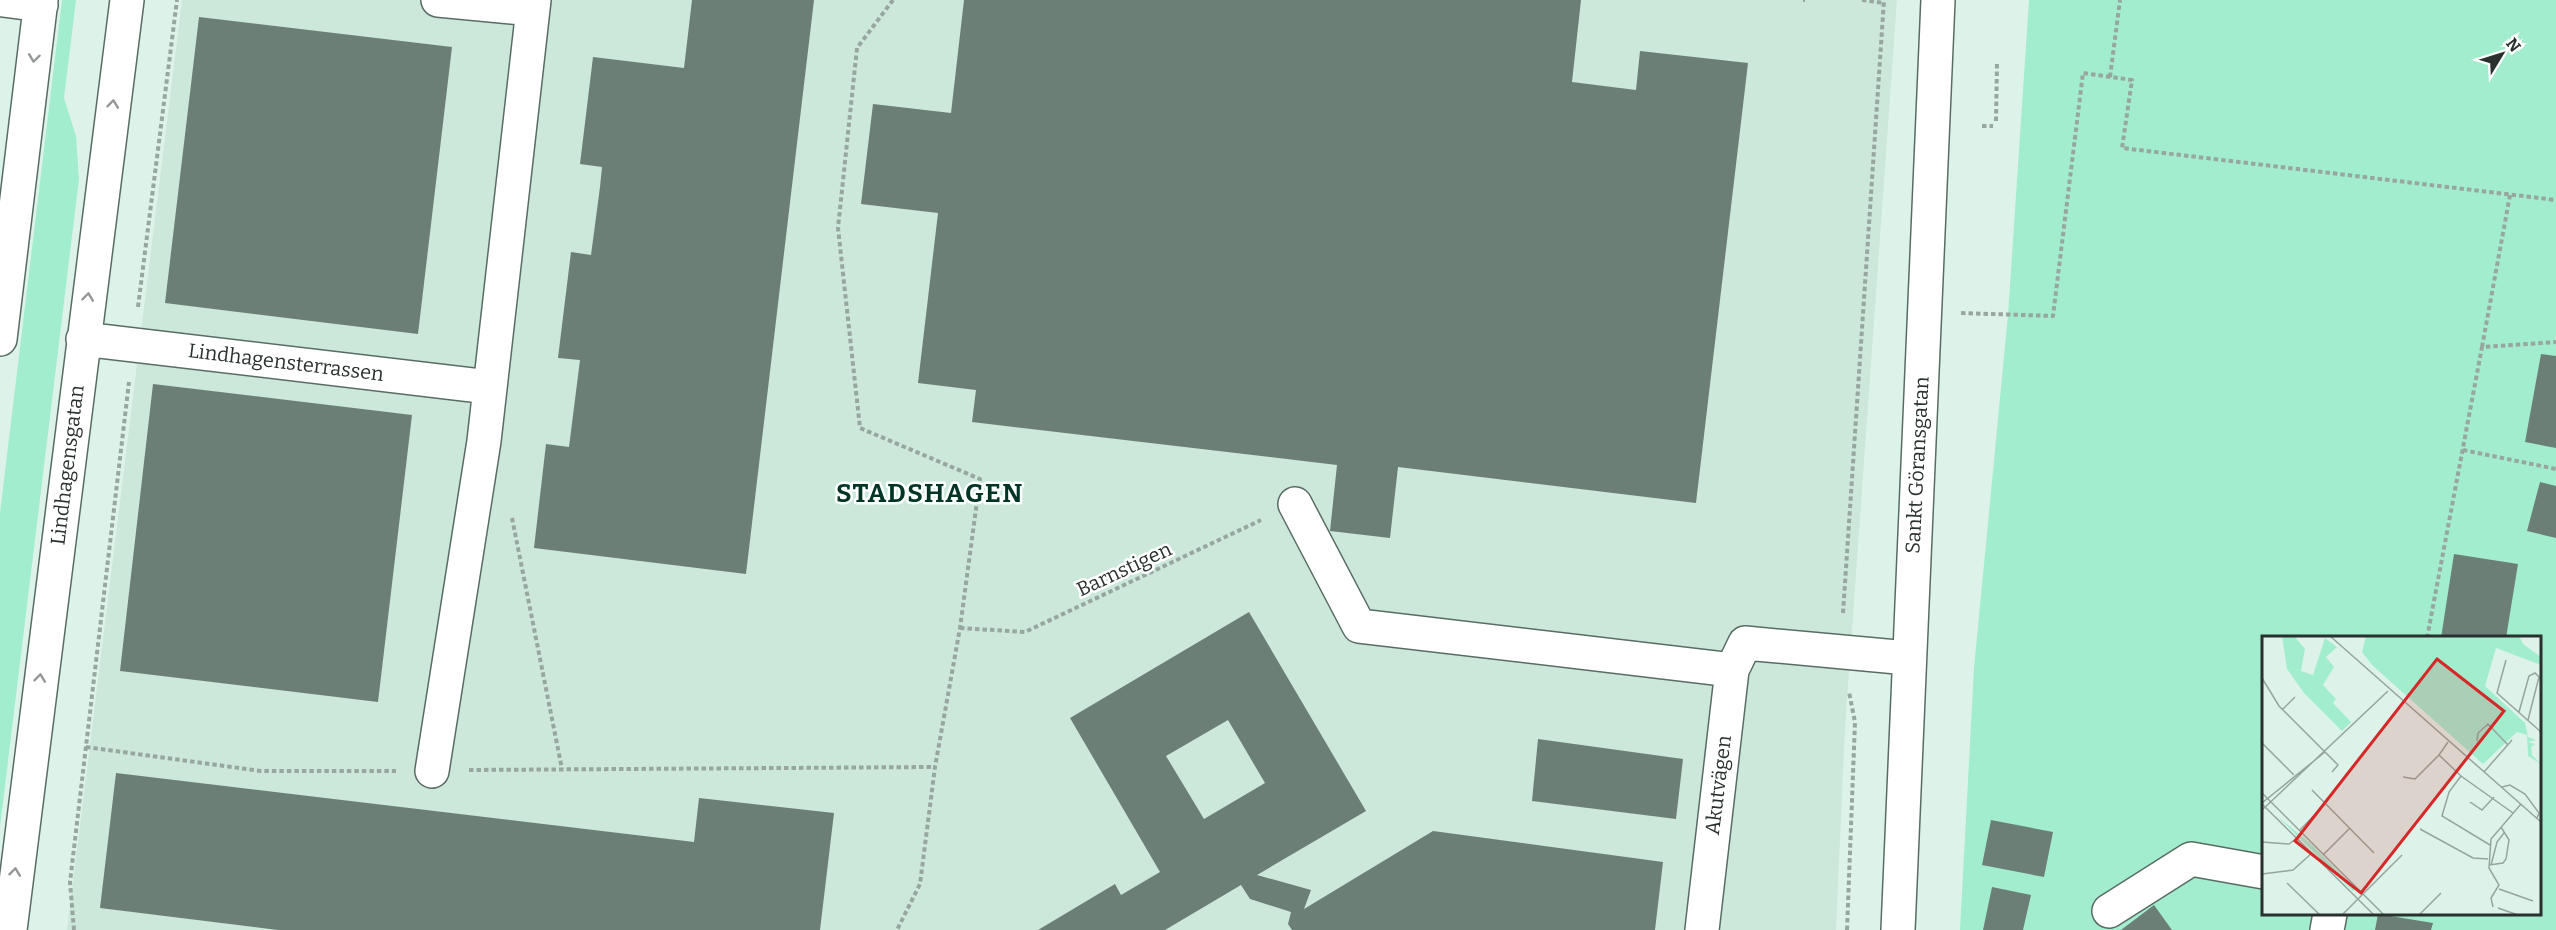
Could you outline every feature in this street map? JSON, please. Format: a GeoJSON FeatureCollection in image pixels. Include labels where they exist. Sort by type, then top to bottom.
{"type":"FeatureCollection","features":[{"type":"Feature","properties":{"kind":"street"},"geometry":{"type":"LineString","coordinates":[[0,339],[7,224],[41,2],[3,0]]}},
{"type":"Feature","properties":{"kind":"street","name":"Lindhagensgatan"},"geometry":{"type":"LineString","coordinates":[[10,930],[127,0]]}},
{"type":"Feature","properties":{"kind":"street"},"geometry":{"type":"LineString","coordinates":[[432,771],[484,441],[533,5],[438,0]]}},
{"type":"Feature","properties":{"kind":"street","name":"Sankt Göransgatan"},"geometry":{"type":"LineString","coordinates":[[1898,930],[1938,0]]}},
{"type":"Feature","properties":{"kind":"street","name":"Lindhagensterrassen"},"geometry":{"type":"LineString","coordinates":[[83,339],[489,387]]}},
{"type":"Feature","properties":{"kind":"street"},"geometry":{"type":"LineString","coordinates":[[1295,504],[1359,626],[1738,656],[1840,651],[1908,658]]}},
{"type":"Feature","properties":{"kind":"street","name":"Akutvägen"},"geometry":{"type":"LineString","coordinates":[[1702,930],[1738,656]]}},
{"type":"Feature","properties":{"kind":"street"},"geometry":{"type":"LineString","coordinates":[[2109,911],[2191,859],[2262,872]]}},
{"type":"Feature","properties":{"kind":"street"},"geometry":{"type":"LineString","coordinates":[[2327,930],[2330,915]]}},
{"type":"Feature","properties":{"kind":"path"},"geometry":{"type":"LineString","coordinates":[[74,930],[70,882],[177,0]]}},
{"type":"Feature","properties":{"kind":"path"},"geometry":{"type":"LineString","coordinates":[[893,0],[857,48],[838,228],[860,428],[980,479],[960,628],[935,767],[920,884],[897,930]]}},
{"type":"Feature","properties":{"kind":"path"},"geometry":{"type":"LineString","coordinates":[[1847,930],[1855,722],[1840,651],[1884,2],[1862,0]]}},
{"type":"Feature","properties":{"kind":"path"},"geometry":{"type":"LineString","coordinates":[[2110,77],[2120,0]]}},
{"type":"Feature","properties":{"kind":"path"},"geometry":{"type":"LineString","coordinates":[[1996,121],[1997,63]]}},
{"type":"Feature","properties":{"kind":"path"},"geometry":{"type":"LineString","coordinates":[[1983,314],[2053,316],[2083,73],[2132,80],[2122,148],[2556,200]]}},
{"type":"Feature","properties":{"kind":"path"},"geometry":{"type":"LineString","coordinates":[[1982,126],[1993,126]]}},
{"type":"Feature","properties":{"kind":"path"},"geometry":{"type":"LineString","coordinates":[[2427,636],[2510,195]]}},
{"type":"Feature","properties":{"kind":"path"},"geometry":{"type":"LineString","coordinates":[[2482,346],[2556,342]]}},
{"type":"Feature","properties":{"kind":"path"},"geometry":{"type":"LineString","coordinates":[[2463,450],[2556,469]]}},
{"type":"Feature","properties":{"kind":"path","name":"Barnstigen"},"geometry":{"type":"LineString","coordinates":[[960,628],[1025,633],[1295,504]]}},
{"type":"Feature","properties":{"kind":"path"},"geometry":{"type":"LineString","coordinates":[[512,516],[562,769]]}},
{"type":"Feature","properties":{"kind":"path"},"geometry":{"type":"LineString","coordinates":[[86,747],[261,771],[935,767]]}},
{"type":"Feature","properties":{"kind":"shaded area"},"geometry":{"type":"Polygon","coordinates":[[[182,0],[1897,0],[1845,728],[1836,930],[67,930],[182,0]]]}},
{"type":"Feature","properties":{"kind":"green space"},"geometry":{"type":"Polygon","coordinates":[[[62,0],[76,0],[64,98],[76,136],[79,179],[0,827],[0,513],[62,0]]]}},
{"type":"Feature","properties":{"kind":"green space"},"geometry":{"type":"Polygon","coordinates":[[[2029,0],[2556,0],[2556,930],[1960,930],[1974,668],[2008,315],[2029,0]]]}},
{"type":"Feature","properties":{"kind":"building"},"geometry":{"type":"Polygon","coordinates":[[[692,0],[814,0],[746,574],[534,548],[546,444],[569,447],[580,360],[558,358],[571,252],[591,255],[600,187],[602,167],[580,164],[593,57],[684,68],[692,0]]]}},
{"type":"Feature","properties":{"kind":"building"},"geometry":{"type":"Polygon","coordinates":[[[964,0],[1581,0],[1572,82],[1636,90],[1640,51],[1748,63],[1696,503],[1398,467],[1390,538],[1330,531],[1337,465],[972,422],[976,390],[918,383],[938,213],[861,204],[873,104],[951,113],[964,0]]]}},
{"type":"Feature","properties":{"kind":"building"},"geometry":{"type":"Polygon","coordinates":[[[199,17],[452,47],[418,334],[165,303],[199,17]]]}},
{"type":"Feature","properties":{"kind":"building"},"geometry":{"type":"Polygon","coordinates":[[[2541,354],[2556,356],[2556,448],[2525,442],[2541,354]]]}},
{"type":"Feature","properties":{"kind":"building"},"geometry":{"type":"Polygon","coordinates":[[[153,384],[412,415],[378,702],[120,671],[153,384]]]}},
{"type":"Feature","properties":{"kind":"building"},"geometry":{"type":"Polygon","coordinates":[[[2540,482],[2556,486],[2556,538],[2527,531],[2540,482]]]}},
{"type":"Feature","properties":{"kind":"building"},"geometry":{"type":"Polygon","coordinates":[[[2454,554],[2518,564],[2506,636],[2441,636],[2454,554]]]}},
{"type":"Feature","properties":{"kind":"building"},"geometry":{"type":"Polygon","coordinates":[[[1249,612],[1366,811],[1257,875],[1311,890],[1304,909],[1433,831],[1663,862],[1655,930],[1292,930],[1288,924],[1291,912],[1250,899],[1241,885],[1165,930],[1038,930],[1115,884],[1121,895],[1160,872],[1070,718],[1249,612]],[[1228,720],[1166,756],[1204,819],[1265,783],[1228,720]]]}},
{"type":"Feature","properties":{"kind":"building"},"geometry":{"type":"Polygon","coordinates":[[[1538,739],[1683,759],[1676,819],[1532,801],[1538,739]]]}},
{"type":"Feature","properties":{"kind":"building"},"geometry":{"type":"Polygon","coordinates":[[[116,773],[694,842],[699,798],[834,813],[820,930],[278,930],[100,908],[116,773]]]}},
{"type":"Feature","properties":{"kind":"building"},"geometry":{"type":"Polygon","coordinates":[[[1991,820],[2053,832],[2044,877],[1982,865],[1991,820]]]}},
{"type":"Feature","properties":{"kind":"building"},"geometry":{"type":"Polygon","coordinates":[[[1992,887],[2031,895],[2023,930],[1983,930],[1992,887]]]}},
{"type":"Feature","properties":{"kind":"building"},"geometry":{"type":"Polygon","coordinates":[[[2154,905],[2172,930],[2121,930],[2154,905]]]}},
{"type":"Feature","properties":{"kind":"building"},"geometry":{"type":"Polygon","coordinates":[[[2378,915],[2433,923],[2431,930],[2375,930],[2378,915]]]}},
{"type":"Feature","properties":{"kind":"district","name":"STADSHAGEN"},"geometry":{"type":"Point","coordinates":[930,493]}}]}
